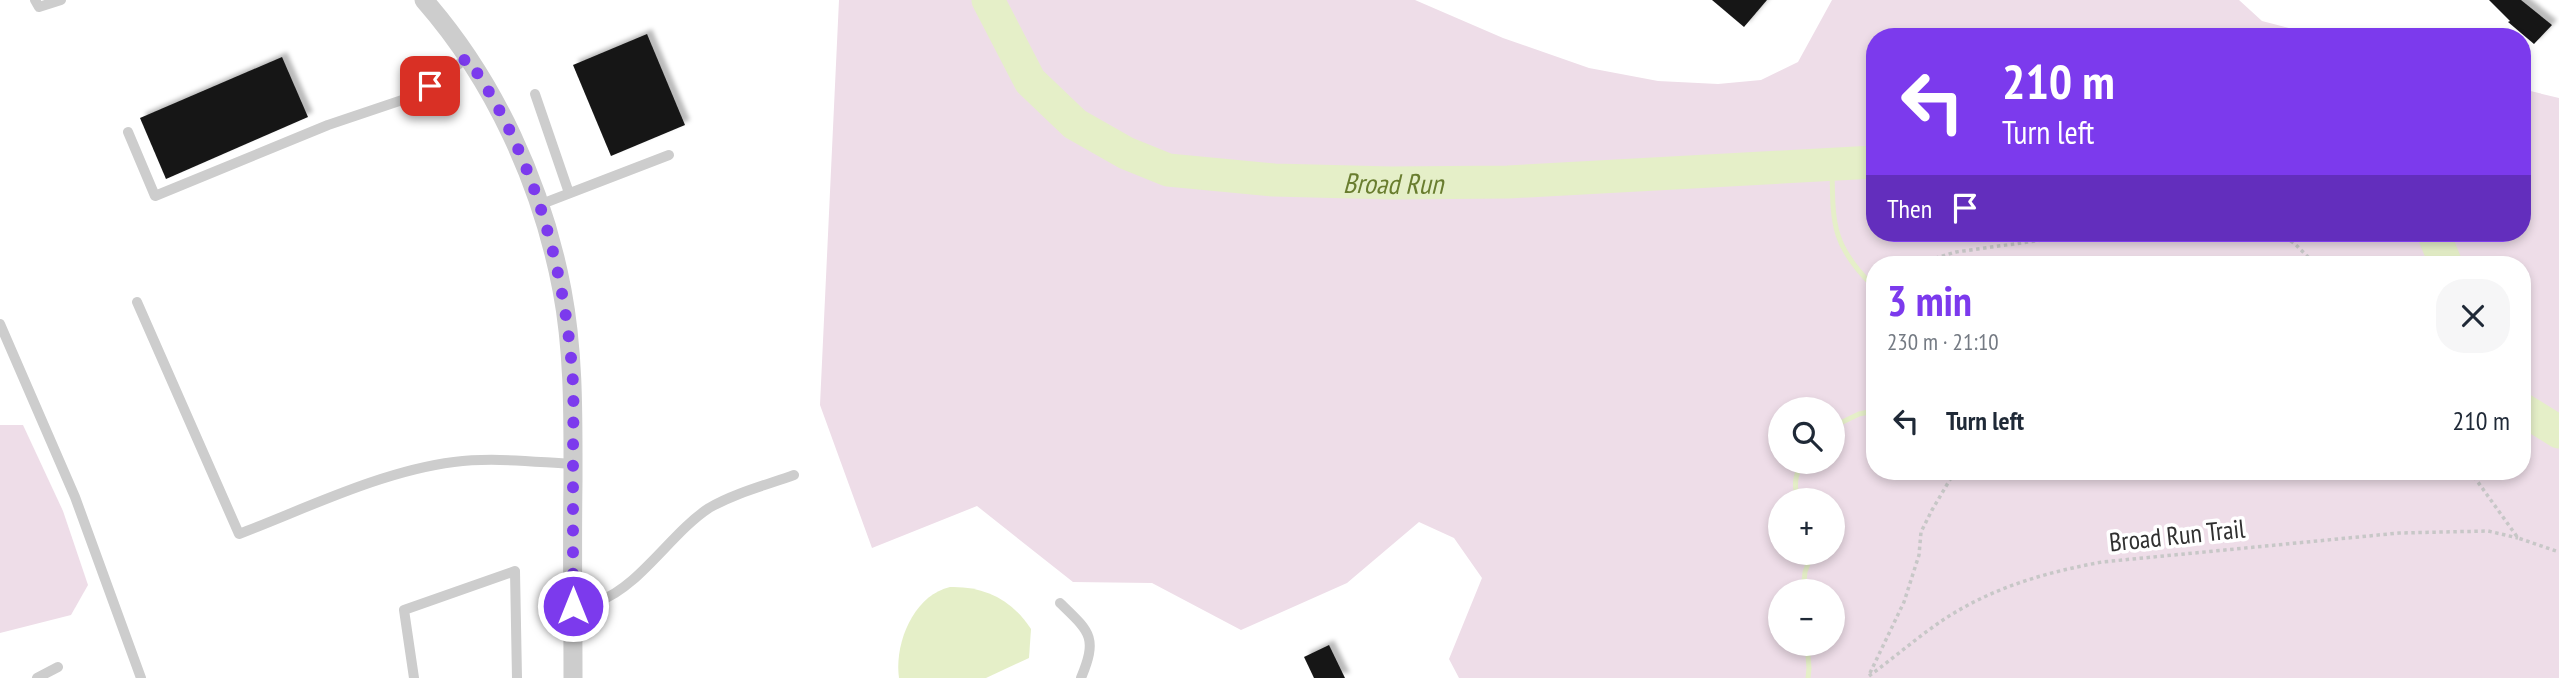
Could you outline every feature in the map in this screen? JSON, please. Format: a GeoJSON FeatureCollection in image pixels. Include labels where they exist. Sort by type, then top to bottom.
{"type":"FeatureCollection","features":[{"type":"Feature","properties":{"kind":"street"},"geometry":{"type":"LineString","coordinates":[[424,0],[467,58],[498,107],[523,161],[539,205],[562,290],[573,384],[573,678]]}},
{"type":"Feature","properties":{"kind":"lane"},"geometry":{"type":"LineString","coordinates":[[35,0],[39,7],[61,0]]}},
{"type":"Feature","properties":{"kind":"lane"},"geometry":{"type":"LineString","coordinates":[[128,132],[155,196],[328,125],[417,95],[467,58]]}},
{"type":"Feature","properties":{"kind":"lane"},"geometry":{"type":"LineString","coordinates":[[535,94],[569,193]]}},
{"type":"Feature","properties":{"kind":"lane"},"geometry":{"type":"LineString","coordinates":[[539,205],[669,155]]}},
{"type":"Feature","properties":{"kind":"lane"},"geometry":{"type":"LineString","coordinates":[[137,302],[239,534],[390,477],[454,462],[573,464]]}},
{"type":"Feature","properties":{"kind":"lane"},"geometry":{"type":"LineString","coordinates":[[0,324],[75,497],[141,678]]}},
{"type":"Feature","properties":{"kind":"lane"},"geometry":{"type":"LineString","coordinates":[[573,606],[599,601],[625,585],[684,527],[709,509],[794,475]]}},
{"type":"Feature","properties":{"kind":"lane"},"geometry":{"type":"LineString","coordinates":[[414,678],[404,610],[514,571],[517,678]]}},
{"type":"Feature","properties":{"kind":"lane"},"geometry":{"type":"LineString","coordinates":[[1060,603],[1090,637],[1090,657],[1082,678]]}},
{"type":"Feature","properties":{"kind":"lane"},"geometry":{"type":"LineString","coordinates":[[37,678],[58,667]]}},
{"type":"Feature","properties":{"kind":"path"},"geometry":{"type":"LineString","coordinates":[[1942,256],[2028,242]]}},
{"type":"Feature","properties":{"kind":"path"},"geometry":{"type":"LineString","coordinates":[[2292,242],[2307,256]]}},
{"type":"Feature","properties":{"kind":"path","name":"Broad Run Trail"},"geometry":{"type":"LineString","coordinates":[[1869,677],[1904,602],[1919,555],[1921,532],[1949,480]]}},
{"type":"Feature","properties":{"kind":"path"},"geometry":{"type":"LineString","coordinates":[[2476,480],[2518,538]]}},
{"type":"Feature","properties":{"kind":"path","name":"Broad Run Trail"},"geometry":{"type":"LineString","coordinates":[[1869,677],[1946,618],[1983,598],[2061,569],[2102,562],[2399,533],[2488,531],[2559,552]]}},
{"type":"Feature","properties":{"kind":"shaded area"},"geometry":{"type":"Polygon","coordinates":[[[839,0],[1415,0],[1503,38],[1589,68],[1658,81],[1718,84],[1761,80],[1798,62],[1832,0],[2239,0],[2262,21],[2289,28],[1866,28],[1866,242],[2531,242],[2531,91],[2559,98],[2559,678],[1459,678],[1449,659],[1482,578],[1454,538],[1419,522],[1347,583],[1241,630],[1152,583],[1073,582],[977,506],[872,548],[820,405],[839,0]]]}},
{"type":"Feature","properties":{"kind":"shaded area"},"geometry":{"type":"Polygon","coordinates":[[[0,425],[23,425],[63,511],[88,585],[71,615],[0,633],[0,425]]]}},
{"type":"Feature","properties":{"kind":"shaded area"},"geometry":{"type":"Polygon","coordinates":[[[950,587],[986,592],[1015,610],[1031,629],[1029,658],[986,678],[899,678],[900,650],[909,622],[926,600],[950,587]]]}},
{"type":"Feature","properties":{"kind":"building"},"geometry":{"type":"Polygon","coordinates":[[[1712,0],[1767,0],[1744,27],[1712,0]]]}},
{"type":"Feature","properties":{"kind":"building"},"geometry":{"type":"Polygon","coordinates":[[[2489,0],[2521,0],[2552,25],[2534,44],[2531,41],[2531,28],[2515,28],[2508,22],[2510,21],[2489,0]]]}},
{"type":"Feature","properties":{"kind":"building"},"geometry":{"type":"Polygon","coordinates":[[[647,34],[685,125],[611,156],[573,65],[647,34]]]}},
{"type":"Feature","properties":{"kind":"building"},"geometry":{"type":"Polygon","coordinates":[[[282,57],[308,117],[166,179],[140,118],[282,57]]]}},
{"type":"Feature","properties":{"kind":"building"},"geometry":{"type":"Polygon","coordinates":[[[1329,645],[1345,678],[1314,678],[1304,657],[1329,645]]]}},
{"type":"Feature","properties":{"kind":"waterway","name":"Broad Run"},"geometry":{"type":"LineString","coordinates":[[988,0],[1030,81],[1075,124],[1126,153],[1168,170],[1274,180],[1508,182],[1866,162]]}},
{"type":"Feature","properties":{"kind":"waterway"},"geometry":{"type":"LineString","coordinates":[[1832,164],[1837,231],[1849,258],[1866,278]]}},
{"type":"Feature","properties":{"kind":"waterway","name":"Broad Run"},"geometry":{"type":"LineString","coordinates":[[2437,242],[2443,256]]}},
{"type":"Feature","properties":{"kind":"waterway"},"geometry":{"type":"LineString","coordinates":[[1845,421],[1866,413]]}},
{"type":"Feature","properties":{"kind":"waterway","name":"Broad Run"},"geometry":{"type":"LineString","coordinates":[[2531,415],[2559,432]]}},
{"type":"Feature","properties":{"kind":"waterway"},"geometry":{"type":"LineString","coordinates":[[1796,488],[1797,474]]}},
{"type":"Feature","properties":{"kind":"waterway"},"geometry":{"type":"LineString","coordinates":[[1804,579],[1808,565]]}},
{"type":"Feature","properties":{"kind":"waterway"},"geometry":{"type":"LineString","coordinates":[[1808,656],[1808,678]]}},
{"type":"Feature","properties":{"kind":"route"},"geometry":{"type":"LineString","coordinates":[[430,86],[467,58],[498,107],[523,161],[547,228],[562,290],[573,384],[573,606]]}}]}
